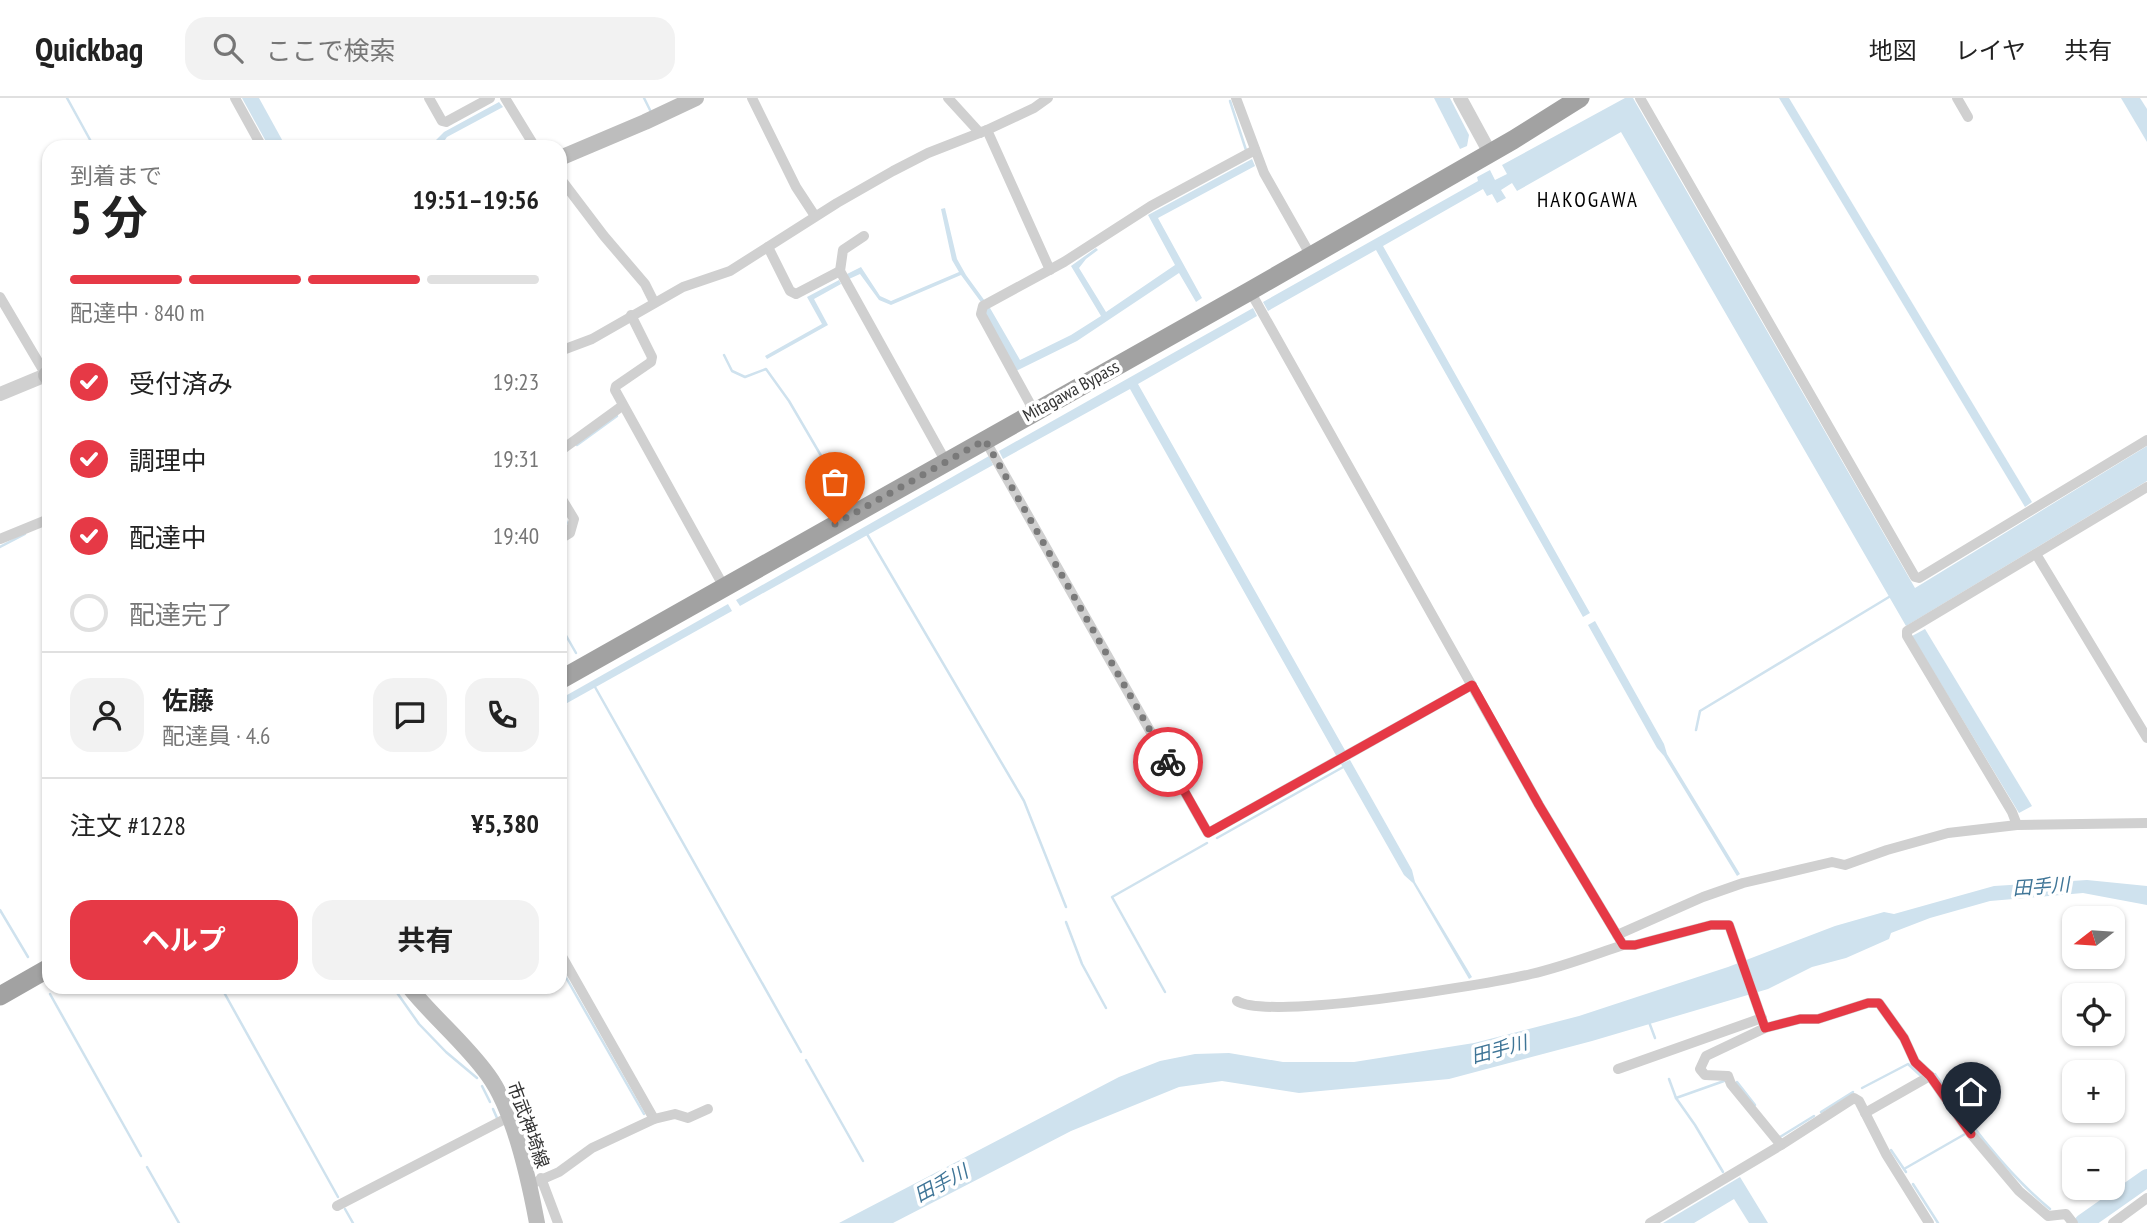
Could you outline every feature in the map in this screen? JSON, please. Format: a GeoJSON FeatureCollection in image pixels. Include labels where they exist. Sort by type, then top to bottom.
{"type":"FeatureCollection","features":[{"type":"Feature","properties":{"kind":"highway","name":"Mitagawa Bypass"},"geometry":{"type":"LineString","coordinates":[[567,676],[1311,256],[1580,98]]}},
{"type":"Feature","properties":{"kind":"highway"},"geometry":{"type":"LineString","coordinates":[[0,996],[42,972]]}},
{"type":"Feature","properties":{"kind":"main road"},"geometry":{"type":"LineString","coordinates":[[567,155],[696,98]]}},
{"type":"Feature","properties":{"kind":"main road","name":"市武神埼線"},"geometry":{"type":"LineString","coordinates":[[414,994],[490,1077],[535,1181],[537,1223]]}},
{"type":"Feature","properties":{"kind":"street"},"geometry":{"type":"LineString","coordinates":[[235,98],[258,140]]}},
{"type":"Feature","properties":{"kind":"street"},"geometry":{"type":"LineString","coordinates":[[429,98],[442,121],[446,122],[490,98]]}},
{"type":"Feature","properties":{"kind":"street"},"geometry":{"type":"LineString","coordinates":[[505,98],[531,140]]}},
{"type":"Feature","properties":{"kind":"street"},"geometry":{"type":"LineString","coordinates":[[752,98],[796,187],[815,216]]}},
{"type":"Feature","properties":{"kind":"street"},"geometry":{"type":"LineString","coordinates":[[948,98],[985,133],[1050,270]]}},
{"type":"Feature","properties":{"kind":"street"},"geometry":{"type":"LineString","coordinates":[[567,348],[632,319],[654,302],[683,287],[730,271],[769,251],[815,216],[928,153],[985,133],[1048,98]]}},
{"type":"Feature","properties":{"kind":"street"},"geometry":{"type":"LineString","coordinates":[[1236,98],[1265,173],[1311,256]]}},
{"type":"Feature","properties":{"kind":"street"},"geometry":{"type":"LineString","coordinates":[[1460,98],[1490,153]]}},
{"type":"Feature","properties":{"kind":"street"},"geometry":{"type":"LineString","coordinates":[[1640,98],[1914,577],[1919,578],[2147,440]]}},
{"type":"Feature","properties":{"kind":"street"},"geometry":{"type":"LineString","coordinates":[[1957,98],[1968,117]]}},
{"type":"Feature","properties":{"kind":"street"},"geometry":{"type":"LineString","coordinates":[[1034,411],[981,314],[985,304],[1050,270],[1151,206],[1255,150]]}},
{"type":"Feature","properties":{"kind":"street"},"geometry":{"type":"LineString","coordinates":[[567,187],[645,284],[654,302]]}},
{"type":"Feature","properties":{"kind":"street"},"geometry":{"type":"LineString","coordinates":[[864,236],[843,250],[839,271],[946,462]]}},
{"type":"Feature","properties":{"kind":"street"},"geometry":{"type":"LineString","coordinates":[[769,251],[790,290],[796,294],[839,271]]}},
{"type":"Feature","properties":{"kind":"street"},"geometry":{"type":"LineString","coordinates":[[1250,290],[1539,805],[1620,940],[1635,945],[1718,924],[1729,925],[1762,1019]]}},
{"type":"Feature","properties":{"kind":"street"},"geometry":{"type":"LineString","coordinates":[[0,297],[42,366]]}},
{"type":"Feature","properties":{"kind":"street"},"geometry":{"type":"LineString","coordinates":[[632,319],[652,357],[650,362],[616,386],[615,390],[724,587]]}},
{"type":"Feature","properties":{"kind":"street"},"geometry":{"type":"LineString","coordinates":[[0,394],[42,378]]}},
{"type":"Feature","properties":{"kind":"street"},"geometry":{"type":"LineString","coordinates":[[567,446],[622,406]]}},
{"type":"Feature","properties":{"kind":"street"},"geometry":{"type":"LineString","coordinates":[[985,440],[1208,833],[1472,685]]}},
{"type":"Feature","properties":{"kind":"street"},"geometry":{"type":"LineString","coordinates":[[2017,825],[2012,812],[1906,631],[2147,487]]}},
{"type":"Feature","properties":{"kind":"street"},"geometry":{"type":"LineString","coordinates":[[567,508],[574,519],[567,535]]}},
{"type":"Feature","properties":{"kind":"street"},"geometry":{"type":"LineString","coordinates":[[0,539],[42,522]]}},
{"type":"Feature","properties":{"kind":"street"},"geometry":{"type":"LineString","coordinates":[[2036,554],[2147,738]]}},
{"type":"Feature","properties":{"kind":"street"},"geometry":{"type":"LineString","coordinates":[[1237,1001],[1244,1006],[1264,1008],[1317,1006],[1533,974],[1620,940],[1703,897],[1743,883],[1832,862],[1845,865],[1948,833],[2017,825],[2147,823]]}},
{"type":"Feature","properties":{"kind":"street"},"geometry":{"type":"LineString","coordinates":[[567,965],[654,1119]]}},
{"type":"Feature","properties":{"kind":"street"},"geometry":{"type":"LineString","coordinates":[[1618,1069],[1762,1019],[1818,1019],[1868,1003],[1879,1003],[1904,1038],[1915,1062],[1930,1076],[1971,1134],[2019,1191],[2048,1216],[2070,1219]]}},
{"type":"Feature","properties":{"kind":"street"},"geometry":{"type":"LineString","coordinates":[[1762,1019],[1706,1056],[1700,1069],[1705,1075],[1728,1076],[1731,1084],[1781,1145]]}},
{"type":"Feature","properties":{"kind":"street"},"geometry":{"type":"LineString","coordinates":[[1865,1113],[1930,1076]]}},
{"type":"Feature","properties":{"kind":"street"},"geometry":{"type":"LineString","coordinates":[[1650,1223],[1854,1098],[1859,1101],[1886,1154],[1929,1223]]}},
{"type":"Feature","properties":{"kind":"street"},"geometry":{"type":"LineString","coordinates":[[558,1223],[535,1181],[559,1172],[592,1148],[654,1119],[675,1114],[688,1118],[708,1109]]}},
{"type":"Feature","properties":{"kind":"street"},"geometry":{"type":"LineString","coordinates":[[337,1206],[509,1117]]}},
{"type":"Feature","properties":{"kind":"street"},"geometry":{"type":"LineString","coordinates":[[2113,1223],[2147,1198]]}},
{"type":"Feature","properties":{"kind":"water"},"geometry":{"type":"Polygon","coordinates":[[[242,98],[259,98],[282,140],[265,140],[242,98]]]}},
{"type":"Feature","properties":{"kind":"water"},"geometry":{"type":"Polygon","coordinates":[[[1434,98],[1450,98],[1469,135],[1467,146],[1460,149],[1434,98]]]}},
{"type":"Feature","properties":{"kind":"water"},"geometry":{"type":"Polygon","coordinates":[[[1625,98],[1633,98],[1915,588],[2147,446],[2147,481],[1906,626],[1621,132],[1517,191],[1512,183],[1501,190],[1506,198],[1497,203],[1492,194],[1487,196],[1483,189],[1383,246],[1590,613],[1583,617],[1376,250],[1268,311],[1263,302],[1478,181],[1477,177],[1490,170],[1495,180],[1507,174],[1502,165],[1625,98]]]}},
{"type":"Feature","properties":{"kind":"water"},"geometry":{"type":"Polygon","coordinates":[[[1779,98],[1789,98],[2032,502],[2025,507],[1779,98]]]}},
{"type":"Feature","properties":{"kind":"water"},"geometry":{"type":"Polygon","coordinates":[[[2121,98],[2140,98],[2147,109],[2147,142],[2121,98]]]}},
{"type":"Feature","properties":{"kind":"water"},"geometry":{"type":"Polygon","coordinates":[[[499,102],[503,107],[445,140],[436,140],[444,132],[499,102]]]}},
{"type":"Feature","properties":{"kind":"water"},"geometry":{"type":"Polygon","coordinates":[[[1252,159],[1255,166],[1158,218],[1202,298],[1196,302],[1179,273],[1077,341],[1016,371],[985,312],[986,309],[961,275],[891,305],[879,300],[860,274],[849,279],[847,274],[861,267],[880,296],[891,301],[959,272],[952,260],[941,209],[945,208],[957,259],[1020,360],[1071,335],[1101,316],[1071,266],[1096,248],[1098,250],[1079,268],[1106,312],[1175,265],[1148,215],[1252,159]]]}},
{"type":"Feature","properties":{"kind":"water"},"geometry":{"type":"Polygon","coordinates":[[[839,280],[841,284],[814,299],[828,325],[767,359],[765,356],[822,324],[807,297],[839,280]]]}},
{"type":"Feature","properties":{"kind":"water"},"geometry":{"type":"Polygon","coordinates":[[[1253,308],[1257,316],[1138,384],[1346,752],[1337,757],[1130,389],[1003,459],[999,451],[1253,308]]]}},
{"type":"Feature","properties":{"kind":"water"},"geometry":{"type":"Polygon","coordinates":[[[989,456],[993,465],[740,606],[736,600],[989,456]]]}},
{"type":"Feature","properties":{"kind":"water"},"geometry":{"type":"Polygon","coordinates":[[[728,604],[732,611],[567,703],[567,695],[728,604]]]}},
{"type":"Feature","properties":{"kind":"water"},"geometry":{"type":"Polygon","coordinates":[[[1595,621],[1664,744],[1667,754],[1740,874],[1737,876],[1657,748],[1588,625],[1595,621]]]}},
{"type":"Feature","properties":{"kind":"water"},"geometry":{"type":"Polygon","coordinates":[[[1925,629],[2032,806],[2019,813],[1912,636],[1925,629]]]}},
{"type":"Feature","properties":{"kind":"water"},"geometry":{"type":"Polygon","coordinates":[[[1350,760],[1412,870],[1415,882],[1472,977],[1469,979],[1413,883],[1404,875],[1341,764],[1350,760]]]}},
{"type":"Feature","properties":{"kind":"water","name":"田手川"},"geometry":{"type":"Polygon","coordinates":[[[2087,880],[2147,886],[2147,905],[2083,893],[1990,901],[1930,918],[1891,933],[1889,939],[1846,958],[1812,967],[1768,989],[1592,1041],[1449,1079],[1299,1093],[1222,1081],[1179,1087],[1071,1131],[893,1223],[839,1223],[1119,1077],[1160,1061],[1195,1054],[1229,1053],[1283,1062],[1354,1062],[1474,1043],[1579,1016],[1728,967],[1835,926],[1884,912],[1894,914],[1994,886],[2087,880]]]}},
{"type":"Feature","properties":{"kind":"water"},"geometry":{"type":"Polygon","coordinates":[[[1740,1177],[1768,1223],[1749,1223],[1734,1199],[1694,1223],[1663,1223],[1740,1177]]]}},
{"type":"Feature","properties":{"kind":"waterway"},"geometry":{"type":"LineString","coordinates":[[67,98],[90,140]]}},
{"type":"Feature","properties":{"kind":"waterway"},"geometry":{"type":"LineString","coordinates":[[644,98],[650,110]]}},
{"type":"Feature","properties":{"kind":"waterway"},"geometry":{"type":"LineString","coordinates":[[1230,101],[1246,150]]}},
{"type":"Feature","properties":{"kind":"waterway"},"geometry":{"type":"LineString","coordinates":[[724,355],[732,371],[745,377],[766,369],[789,401],[847,500]]}},
{"type":"Feature","properties":{"kind":"waterway"},"geometry":{"type":"LineString","coordinates":[[577,445],[617,416]]}},
{"type":"Feature","properties":{"kind":"waterway"},"geometry":{"type":"LineString","coordinates":[[0,547],[25,534]]}},
{"type":"Feature","properties":{"kind":"waterway"},"geometry":{"type":"LineString","coordinates":[[867,534],[1024,801],[1066,907]]}},
{"type":"Feature","properties":{"kind":"waterway"},"geometry":{"type":"LineString","coordinates":[[1696,730],[1700,711],[1889,597]]}},
{"type":"Feature","properties":{"kind":"waterway"},"geometry":{"type":"LineString","coordinates":[[567,637],[576,653]]}},
{"type":"Feature","properties":{"kind":"waterway"},"geometry":{"type":"LineString","coordinates":[[595,687],[801,1052]]}},
{"type":"Feature","properties":{"kind":"waterway"},"geometry":{"type":"LineString","coordinates":[[1217,838],[1345,766]]}},
{"type":"Feature","properties":{"kind":"waterway"},"geometry":{"type":"LineString","coordinates":[[1165,992],[1112,897],[1207,843]]}},
{"type":"Feature","properties":{"kind":"waterway"},"geometry":{"type":"LineString","coordinates":[[0,910],[28,957]]}},
{"type":"Feature","properties":{"kind":"waterway"},"geometry":{"type":"LineString","coordinates":[[1066,922],[1082,964],[1106,1008]]}},
{"type":"Feature","properties":{"kind":"waterway"},"geometry":{"type":"LineString","coordinates":[[567,979],[644,1114]]}},
{"type":"Feature","properties":{"kind":"waterway"},"geometry":{"type":"LineString","coordinates":[[50,994],[141,1156]]}},
{"type":"Feature","properties":{"kind":"waterway"},"geometry":{"type":"LineString","coordinates":[[225,994],[338,1197]]}},
{"type":"Feature","properties":{"kind":"waterway"},"geometry":{"type":"LineString","coordinates":[[398,994],[419,1024],[477,1078]]}},
{"type":"Feature","properties":{"kind":"waterway"},"geometry":{"type":"LineString","coordinates":[[1649,1022],[1655,1038]]}},
{"type":"Feature","properties":{"kind":"waterway"},"geometry":{"type":"LineString","coordinates":[[806,1060],[863,1161]]}},
{"type":"Feature","properties":{"kind":"waterway"},"geometry":{"type":"LineString","coordinates":[[1862,1088],[1908,1064],[1920,1075]]}},
{"type":"Feature","properties":{"kind":"waterway"},"geometry":{"type":"LineString","coordinates":[[1935,1074],[2003,1163],[2050,1209]]}},
{"type":"Feature","properties":{"kind":"waterway"},"geometry":{"type":"LineString","coordinates":[[1669,1079],[1676,1098],[1723,1172]]}},
{"type":"Feature","properties":{"kind":"waterway"},"geometry":{"type":"LineString","coordinates":[[1676,1098],[1724,1081]]}},
{"type":"Feature","properties":{"kind":"waterway"},"geometry":{"type":"LineString","coordinates":[[1737,1082],[1755,1105]]}},
{"type":"Feature","properties":{"kind":"waterway"},"geometry":{"type":"LineString","coordinates":[[482,1086],[490,1102]]}},
{"type":"Feature","properties":{"kind":"waterway"},"geometry":{"type":"LineString","coordinates":[[1821,1112],[1853,1092]]}},
{"type":"Feature","properties":{"kind":"waterway"},"geometry":{"type":"LineString","coordinates":[[493,1109],[497,1118]]}},
{"type":"Feature","properties":{"kind":"waterway"},"geometry":{"type":"LineString","coordinates":[[1780,1137],[1814,1116]]}},
{"type":"Feature","properties":{"kind":"waterway"},"geometry":{"type":"LineString","coordinates":[[1904,1169],[1965,1134]]}},
{"type":"Feature","properties":{"kind":"waterway"},"geometry":{"type":"LineString","coordinates":[[1891,1150],[1906,1172]]}},
{"type":"Feature","properties":{"kind":"waterway"},"geometry":{"type":"LineString","coordinates":[[147,1167],[179,1223]]}},
{"type":"Feature","properties":{"kind":"waterway"},"geometry":{"type":"LineString","coordinates":[[2083,1223],[2147,1178]]}},
{"type":"Feature","properties":{"kind":"waterway"},"geometry":{"type":"LineString","coordinates":[[1913,1184],[1938,1223]]}},
{"type":"Feature","properties":{"kind":"waterway"},"geometry":{"type":"LineString","coordinates":[[345,1209],[353,1223]]}},
{"type":"Feature","properties":{"kind":"way so far"},"geometry":{"type":"LineString","coordinates":[[835,524],[985,440],[1168,762]]}},
{"type":"Feature","properties":{"kind":"district","name":"HAKOGAWA"},"geometry":{"type":"Point","coordinates":[1588,200]}},
{"type":"Feature","properties":{"kind":"route"},"geometry":{"type":"LineString","coordinates":[[1168,762],[1208,833],[1472,685],[1539,805],[1623,945],[1635,945],[1711,925],[1729,925],[1765,1028],[1800,1019],[1818,1019],[1868,1003],[1879,1003],[1904,1038],[1915,1062],[1930,1076],[1971,1134]]}}]}
